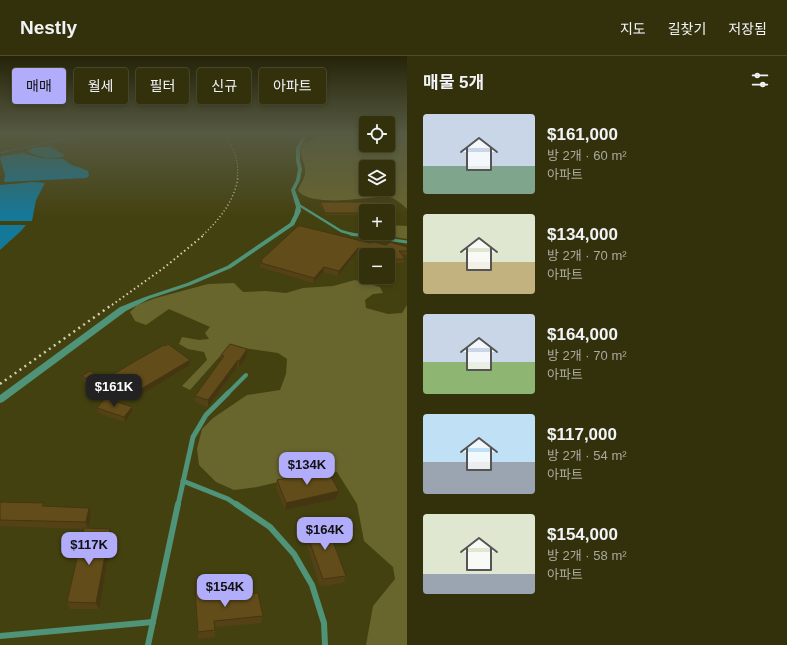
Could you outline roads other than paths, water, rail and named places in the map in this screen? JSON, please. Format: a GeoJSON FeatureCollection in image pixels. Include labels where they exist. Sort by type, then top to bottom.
{"type":"FeatureCollection","features":[{"type":"Feature","properties":{"kind":"street"},"geometry":{"type":"LineString","coordinates":[[0,400],[123,310],[147,298],[189,284],[229,267],[292,224],[296,217],[299,205],[293,190],[298,180],[300,169],[298,161]]}},
{"type":"Feature","properties":{"kind":"lane"},"geometry":{"type":"LineString","coordinates":[[299,205],[341,231],[359,236],[407,242]]}},
{"type":"Feature","properties":{"kind":"lane"},"geometry":{"type":"LineString","coordinates":[[148,645],[182,481],[193,437],[206,415],[246,375]]}},
{"type":"Feature","properties":{"kind":"lane"},"geometry":{"type":"LineString","coordinates":[[182,481],[228,499],[270,527],[294,554],[312,585],[324,623],[325,645]]}},
{"type":"Feature","properties":{"kind":"lane"},"geometry":{"type":"LineString","coordinates":[[0,636],[153,622]]}},
{"type":"Feature","properties":{"kind":"water"},"geometry":{"type":"Polygon","coordinates":[[[1,161],[66,161],[85,169],[88,171],[89,176],[86,178],[4,182],[5,175],[1,161]]]}},
{"type":"Feature","properties":{"kind":"water"},"geometry":{"type":"Polygon","coordinates":[[[33,182],[45,183],[36,200],[32,221],[0,221],[0,185],[33,182]]]}},
{"type":"Feature","properties":{"kind":"water"},"geometry":{"type":"Polygon","coordinates":[[[0,225],[26,225],[0,250],[0,225]]]}},
{"type":"Feature","properties":{"kind":"railway"},"geometry":{"type":"LineString","coordinates":[[237,161],[237,179]]}},
{"type":"Feature","properties":{"kind":"railway"},"geometry":{"type":"LineString","coordinates":[[203,235],[215,223],[230,202],[238,178]]}},
{"type":"Feature","properties":{"kind":"railway"},"geometry":{"type":"LineString","coordinates":[[112,305],[165,267],[205,234]]}},
{"type":"Feature","properties":{"kind":"railway"},"geometry":{"type":"LineString","coordinates":[[0,384],[113,304]]}}]}
